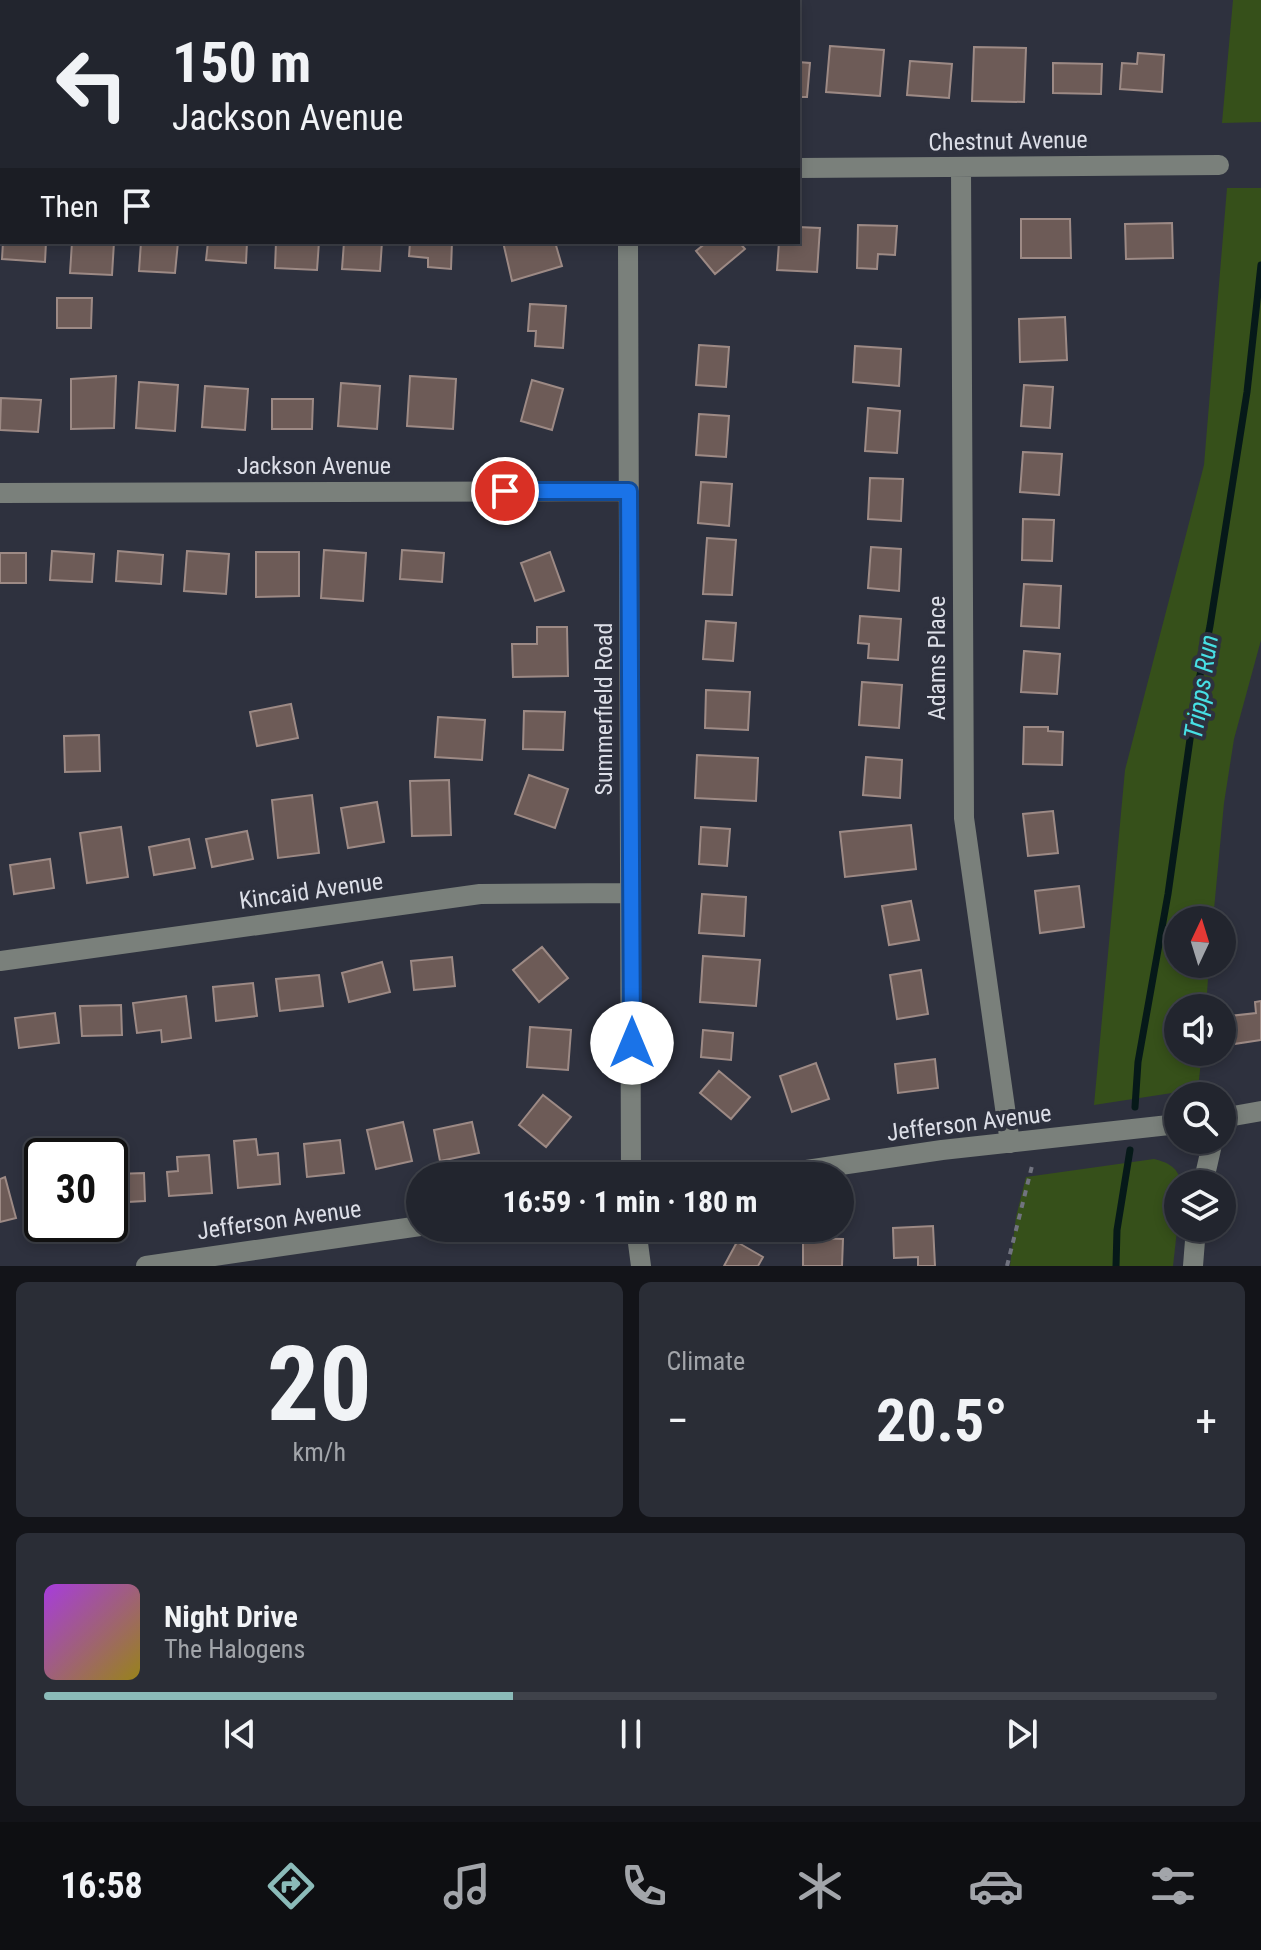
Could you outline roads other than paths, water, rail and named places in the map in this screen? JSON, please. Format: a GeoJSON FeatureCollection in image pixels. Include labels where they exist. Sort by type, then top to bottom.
{"type":"FeatureCollection","features":[{"type":"Feature","properties":{"kind":"street","name":"Chestnut Avenue"},"geometry":{"type":"LineString","coordinates":[[800,168],[1219,165]]}},
{"type":"Feature","properties":{"kind":"street","name":"Adams Place"},"geometry":{"type":"LineString","coordinates":[[961,168],[964,818],[1010,1143]]}},
{"type":"Feature","properties":{"kind":"street","name":"Summerfield Road"},"geometry":{"type":"LineString","coordinates":[[628,244],[631,1162]]}},
{"type":"Feature","properties":{"kind":"street","name":"Jackson Avenue"},"geometry":{"type":"LineString","coordinates":[[0,493],[629,491]]}},
{"type":"Feature","properties":{"kind":"street","name":"Kincaid Avenue"},"geometry":{"type":"LineString","coordinates":[[0,961],[480,894],[631,893]]}},
{"type":"Feature","properties":{"kind":"street"},"geometry":{"type":"LineString","coordinates":[[1236,1115],[1261,1111]]}},
{"type":"Feature","properties":{"kind":"street","name":"Jefferson Avenue"},"geometry":{"type":"LineString","coordinates":[[854,1163],[1164,1126]]}},
{"type":"Feature","properties":{"kind":"street","name":"Jefferson Avenue"},"geometry":{"type":"LineString","coordinates":[[146,1266],[406,1228]]}},
{"type":"Feature","properties":{"kind":"street"},"geometry":{"type":"LineString","coordinates":[[638,1242],[641,1266]]}},
{"type":"Feature","properties":{"kind":"street"},"geometry":{"type":"LineString","coordinates":[[1193,1266],[1195,1242]]}},
{"type":"Feature","properties":{"kind":"waterway","name":"Tripps Run"},"geometry":{"type":"LineString","coordinates":[[1135,1107],[1138,1062],[1168,894],[1197,690],[1247,392],[1261,265]]}},
{"type":"Feature","properties":{"kind":"waterway","name":"Tripps Run"},"geometry":{"type":"LineString","coordinates":[[1116,1266],[1117,1230],[1130,1150]]}}]}
